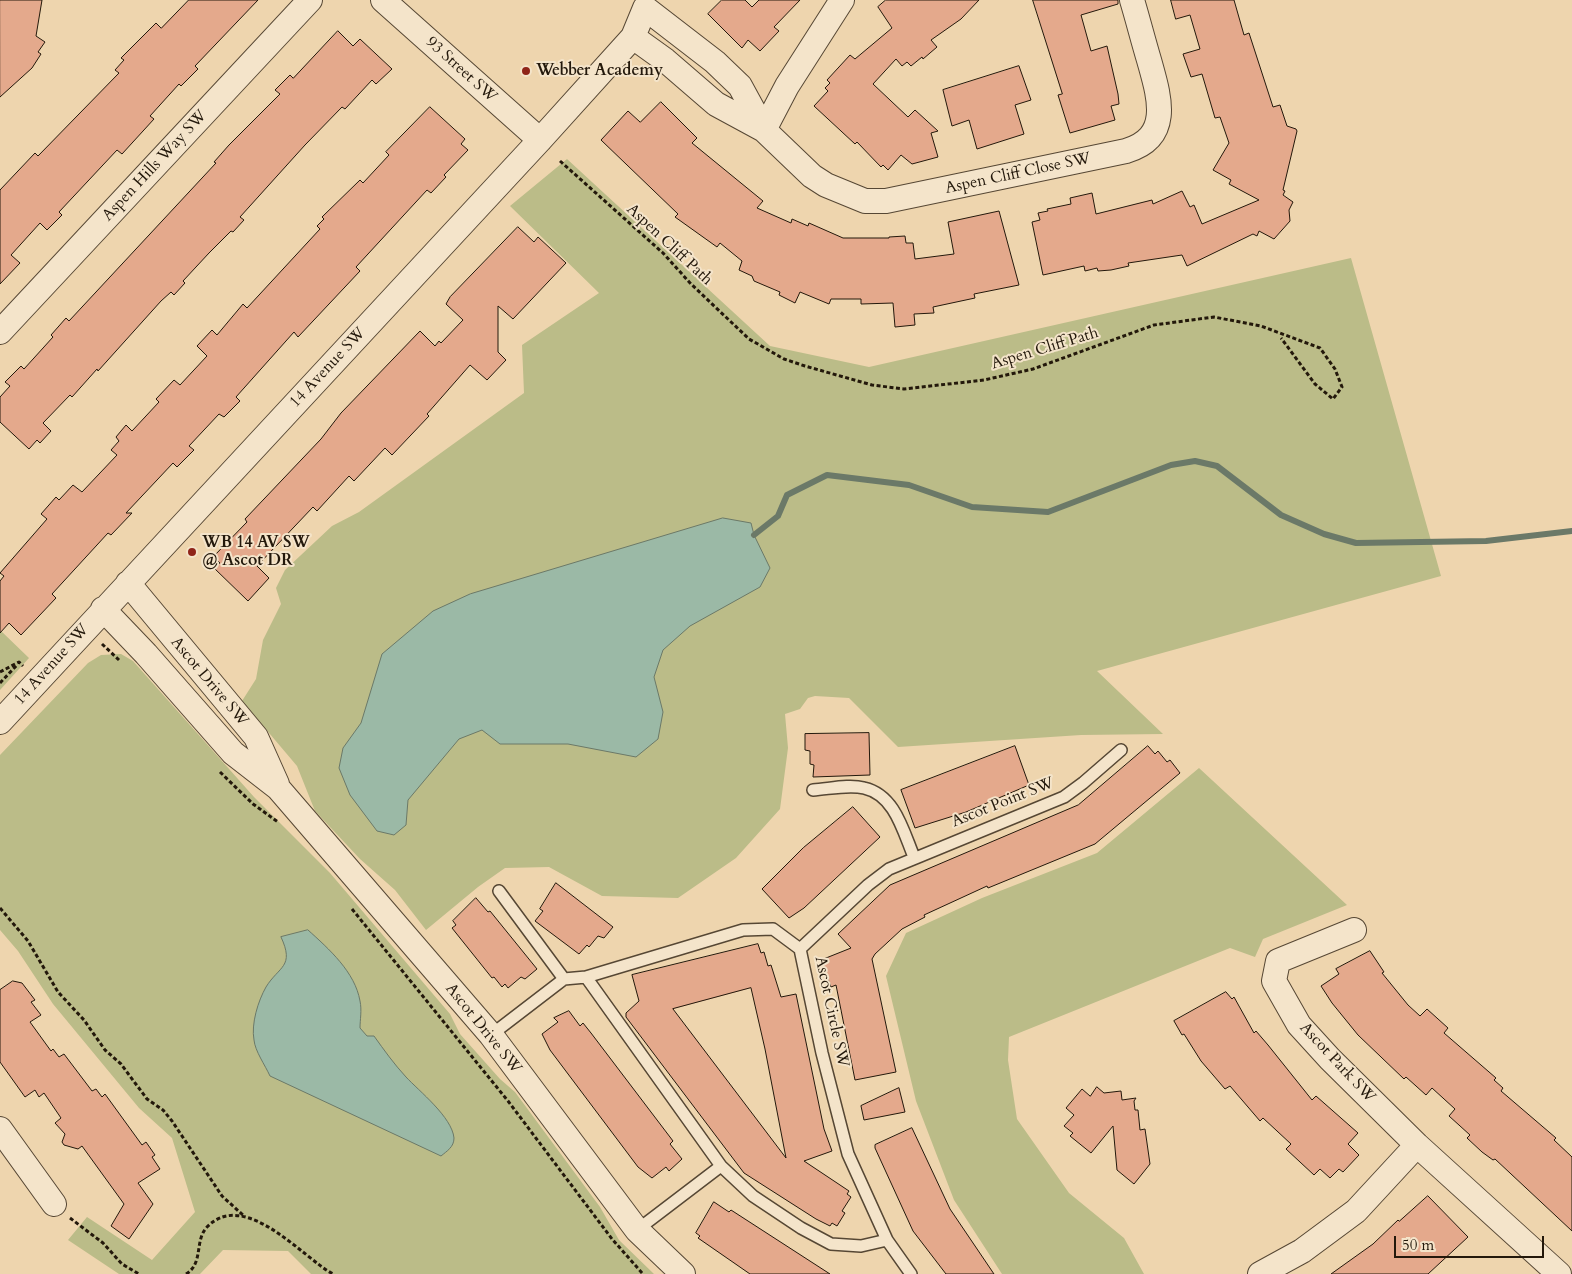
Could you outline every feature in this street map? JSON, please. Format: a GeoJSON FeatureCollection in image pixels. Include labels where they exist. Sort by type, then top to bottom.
{"type":"FeatureCollection","features":[{"type":"Feature","properties":{"kind":"street","name":"Aspen Hills Way SW"},"geometry":{"type":"LineString","coordinates":[[0,332],[310,0]]}},
{"type":"Feature","properties":{"kind":"street","name":"93 Street SW"},"geometry":{"type":"LineString","coordinates":[[383,0],[540,140]]}},
{"type":"Feature","properties":{"kind":"street"},"geometry":{"type":"LineString","coordinates":[[764,130],[787,86],[842,0]]}},
{"type":"Feature","properties":{"kind":"street","name":"Aspen Cliff Close SW"},"geometry":{"type":"LineString","coordinates":[[633,37],[665,60],[716,104],[764,130],[812,176],[826,185],[865,200],[886,201],[1136,148],[1147,140],[1156,130],[1160,113],[1159,96],[1132,0]]}},
{"type":"Feature","properties":{"kind":"street","name":"14 Avenue SW"},"geometry":{"type":"LineString","coordinates":[[0,722],[86,627],[540,140],[633,37],[645,4]]}},
{"type":"Feature","properties":{"kind":"street","name":"Aspen Cliff Close SW"},"geometry":{"type":"LineString","coordinates":[[645,4],[715,62],[740,86],[764,130]]}},
{"type":"Feature","properties":{"kind":"street","name":"Ascot Drive SW"},"geometry":{"type":"LineString","coordinates":[[128,583],[256,737],[278,788]]}},
{"type":"Feature","properties":{"kind":"street","name":"Ascot Drive SW"},"geometry":{"type":"LineString","coordinates":[[103,609],[146,654],[233,753],[278,788],[491,1035],[637,1230],[683,1274]]}},
{"type":"Feature","properties":{"kind":"street","name":"Ascot Park SW"},"geometry":{"type":"LineString","coordinates":[[1354,930],[1278,962],[1274,981],[1300,1025],[1330,1059],[1417,1145]]}},
{"type":"Feature","properties":{"kind":"street"},"geometry":{"type":"LineString","coordinates":[[0,1129],[54,1204]]}},
{"type":"Feature","properties":{"kind":"street"},"geometry":{"type":"LineString","coordinates":[[1260,1274],[1302,1251],[1356,1211],[1417,1145],[1559,1274]]}},
{"type":"Feature","properties":{"kind":"lane","name":"Ascot Point SW"},"geometry":{"type":"LineString","coordinates":[[800,949],[868,885],[889,869],[914,857],[1064,797],[1121,750]]}},
{"type":"Feature","properties":{"kind":"lane"},"geometry":{"type":"LineString","coordinates":[[813,790],[862,787],[880,793],[892,807],[914,857]]}},
{"type":"Feature","properties":{"kind":"lane"},"geometry":{"type":"LineString","coordinates":[[491,1035],[564,979],[499,891]]}},
{"type":"Feature","properties":{"kind":"lane","name":"Ascot Circle SW"},"geometry":{"type":"LineString","coordinates":[[564,979],[586,977],[743,930],[773,929],[800,949],[822,1053],[848,1154],[887,1240],[911,1274]]}},
{"type":"Feature","properties":{"kind":"lane"},"geometry":{"type":"LineString","coordinates":[[586,977],[721,1166],[753,1196],[801,1228],[831,1244],[860,1246],[887,1240]]}},
{"type":"Feature","properties":{"kind":"lane"},"geometry":{"type":"LineString","coordinates":[[637,1230],[721,1166]]}},
{"type":"Feature","properties":{"kind":"path","name":"Aspen Cliff Path"},"geometry":{"type":"LineString","coordinates":[[560,160],[663,253],[691,284],[749,338],[784,359],[872,385],[904,389],[984,380],[1033,368],[1154,325],[1214,317],[1261,326],[1320,348],[1335,369],[1342,387],[1333,399],[1309,377],[1281,338]]}},
{"type":"Feature","properties":{"kind":"path"},"geometry":{"type":"LineString","coordinates":[[86,627],[124,665]]}},
{"type":"Feature","properties":{"kind":"path"},"geometry":{"type":"LineString","coordinates":[[0,682],[19,662]]}},
{"type":"Feature","properties":{"kind":"path"},"geometry":{"type":"LineString","coordinates":[[219,772],[253,804],[282,825]]}},
{"type":"Feature","properties":{"kind":"path"},"geometry":{"type":"LineString","coordinates":[[348,904],[362,924],[508,1101],[607,1231],[643,1274]]}},
{"type":"Feature","properties":{"kind":"path"},"geometry":{"type":"LineString","coordinates":[[0,908],[28,941],[58,992],[84,1020],[105,1050],[121,1064],[147,1099],[163,1110],[172,1120],[222,1196],[246,1217],[298,1246],[333,1274]]}},
{"type":"Feature","properties":{"kind":"path"},"geometry":{"type":"LineString","coordinates":[[54,1204],[103,1243],[122,1264],[138,1274]]}},
{"type":"Feature","properties":{"kind":"path"},"geometry":{"type":"LineString","coordinates":[[186,1274],[196,1264],[203,1232],[208,1225],[225,1218],[246,1217]]}},
{"type":"Feature","properties":{"kind":"green space"},"geometry":{"type":"Polygon","coordinates":[[[567,159],[770,346],[869,367],[1351,258],[1441,576],[1097,671],[1163,734],[1081,735],[898,747],[849,698],[815,696],[808,698],[800,709],[785,714],[788,748],[780,809],[736,858],[678,898],[602,896],[549,867],[505,868],[478,887],[426,930],[395,890],[360,859],[315,811],[297,766],[242,701],[256,679],[263,640],[281,604],[276,588],[285,570],[332,526],[359,512],[524,393],[522,345],[599,293],[510,206],[567,159]]]}},
{"type":"Feature","properties":{"kind":"green space"},"geometry":{"type":"Polygon","coordinates":[[[0,630],[29,658],[0,690],[0,630]]]}},
{"type":"Feature","properties":{"kind":"green space"},"geometry":{"type":"Polygon","coordinates":[[[121,654],[133,661],[254,797],[330,873],[450,1014],[460,1034],[500,1079],[515,1092],[600,1207],[619,1240],[654,1274],[311,1274],[288,1251],[223,1250],[200,1274],[119,1274],[68,1240],[87,1217],[152,1260],[195,1212],[172,1138],[139,1108],[53,1004],[18,951],[0,930],[0,755],[88,663],[101,655],[121,654]]]}},
{"type":"Feature","properties":{"kind":"green space"},"geometry":{"type":"Polygon","coordinates":[[[1199,768],[1347,905],[1263,939],[1255,957],[1230,948],[1009,1037],[1008,1060],[1017,1119],[1069,1193],[1124,1238],[1144,1274],[1002,1274],[954,1200],[916,1101],[886,976],[906,933],[982,898],[1097,853],[1199,768]]]}},
{"type":"Feature","properties":{"kind":"shaded area"},"geometry":{"type":"Polygon","coordinates":[[[723,518],[751,523],[754,535],[770,568],[760,587],[690,626],[663,650],[654,677],[663,712],[658,739],[636,757],[568,744],[500,744],[482,730],[459,739],[408,800],[406,825],[394,835],[377,831],[350,795],[339,768],[343,748],[361,723],[382,654],[433,611],[470,594],[723,518]]]}},
{"type":"Feature","properties":{"kind":"shaded area"},"geometry":{"type":"Polygon","coordinates":[[[308,930],[340,962],[353,980],[361,1004],[360,1028],[367,1036],[374,1036],[402,1072],[441,1113],[452,1130],[453,1144],[441,1156],[270,1076],[255,1044],[253,1027],[256,1013],[266,987],[286,960],[285,947],[281,937],[308,930]]]}},
{"type":"Feature","properties":{"kind":"building"},"geometry":{"type":"Polygon","coordinates":[[[0,0],[42,0],[36,36],[45,42],[38,52],[41,54],[32,68],[0,97],[0,0]]]}},
{"type":"Feature","properties":{"kind":"building"},"geometry":{"type":"Polygon","coordinates":[[[189,0],[258,0],[195,66],[198,69],[181,86],[179,84],[150,116],[154,119],[122,154],[117,150],[59,212],[62,215],[47,230],[40,223],[11,255],[20,263],[0,284],[0,190],[35,153],[38,156],[119,73],[115,70],[124,60],[121,58],[156,23],[161,28],[189,0]]]}},
{"type":"Feature","properties":{"kind":"building"},"geometry":{"type":"Polygon","coordinates":[[[722,0],[745,0],[752,7],[759,0],[800,0],[774,27],[779,31],[760,51],[748,40],[742,48],[708,14],[722,0]]]}},
{"type":"Feature","properties":{"kind":"building"},"geometry":{"type":"Polygon","coordinates":[[[886,0],[979,0],[961,19],[931,40],[937,47],[923,59],[922,57],[911,66],[907,62],[902,66],[896,59],[873,84],[908,117],[915,110],[938,131],[931,133],[938,157],[912,164],[901,155],[888,170],[883,165],[881,167],[857,142],[855,144],[814,106],[828,91],[825,88],[830,83],[827,80],[850,55],[855,59],[892,28],[878,7],[886,0]]]}},
{"type":"Feature","properties":{"kind":"building"},"geometry":{"type":"Polygon","coordinates":[[[1033,0],[1118,0],[1118,4],[1081,15],[1091,51],[1107,46],[1118,94],[1119,104],[1111,106],[1115,120],[1070,133],[1058,95],[1062,94],[1033,0]]]}},
{"type":"Feature","properties":{"kind":"building"},"geometry":{"type":"Polygon","coordinates":[[[1171,0],[1234,0],[1244,35],[1249,33],[1273,107],[1280,105],[1287,126],[1297,131],[1283,190],[1285,191],[1283,195],[1293,202],[1289,210],[1290,221],[1274,239],[1259,231],[1257,236],[1253,234],[1187,266],[1182,255],[1128,263],[1129,266],[1111,270],[1098,271],[1097,268],[1085,271],[1084,266],[1043,275],[1032,222],[1040,220],[1038,213],[1071,204],[1070,198],[1092,193],[1096,214],[1152,200],[1153,204],[1182,191],[1190,207],[1194,205],[1202,224],[1259,200],[1229,184],[1231,180],[1213,170],[1229,143],[1220,117],[1215,118],[1202,74],[1191,77],[1183,54],[1200,49],[1190,15],[1176,19],[1171,0]]]}},
{"type":"Feature","properties":{"kind":"building"},"geometry":{"type":"Polygon","coordinates":[[[338,31],[353,46],[360,39],[392,69],[376,84],[372,80],[345,109],[342,107],[305,145],[240,217],[244,220],[209,253],[183,281],[185,283],[174,295],[171,292],[161,301],[98,371],[97,369],[72,397],[70,395],[43,423],[51,431],[40,443],[37,440],[29,449],[0,422],[0,397],[10,386],[5,382],[21,366],[24,369],[53,337],[51,335],[66,318],[69,321],[216,163],[214,162],[229,145],[280,94],[275,90],[290,75],[293,78],[338,31]]]}},
{"type":"Feature","properties":{"kind":"building"},"geometry":{"type":"Polygon","coordinates":[[[1019,66],[1031,100],[1015,105],[1024,134],[977,149],[969,120],[952,126],[943,90],[1019,66]]]}},
{"type":"Feature","properties":{"kind":"building"},"geometry":{"type":"Polygon","coordinates":[[[661,102],[697,138],[692,143],[763,201],[757,208],[791,223],[792,219],[808,226],[809,223],[843,238],[905,236],[906,243],[913,243],[915,259],[954,254],[948,222],[999,211],[1019,285],[974,294],[975,298],[933,307],[934,313],[914,314],[915,325],[895,327],[893,303],[861,304],[861,299],[831,299],[829,304],[800,292],[795,303],[779,295],[780,292],[754,281],[752,276],[739,270],[742,261],[720,243],[717,247],[675,217],[678,214],[601,140],[628,111],[640,122],[661,102]]]}},
{"type":"Feature","properties":{"kind":"building"},"geometry":{"type":"Polygon","coordinates":[[[430,107],[465,139],[461,144],[468,150],[444,175],[446,177],[431,193],[427,190],[356,267],[360,271],[298,337],[294,332],[236,397],[240,401],[224,417],[219,414],[189,446],[194,450],[177,467],[173,463],[126,513],[132,513],[111,535],[108,533],[52,594],[56,598],[21,635],[9,623],[0,633],[0,581],[4,576],[0,573],[47,519],[41,514],[56,497],[59,500],[73,485],[82,492],[117,455],[111,450],[119,441],[116,437],[126,425],[132,431],[159,402],[156,399],[174,380],[180,385],[207,356],[197,346],[212,330],[217,335],[243,304],[247,308],[320,229],[317,226],[324,219],[322,217],[360,180],[363,183],[389,155],[386,152],[430,107]]]}},
{"type":"Feature","properties":{"kind":"building"},"geometry":{"type":"Polygon","coordinates":[[[518,227],[534,242],[538,237],[566,263],[513,319],[498,306],[498,352],[506,360],[487,380],[470,365],[427,414],[429,416],[392,455],[385,448],[354,481],[349,476],[317,511],[313,507],[257,566],[269,578],[248,601],[214,568],[220,563],[213,557],[247,522],[245,519],[321,439],[341,413],[420,331],[435,346],[439,341],[441,343],[463,320],[446,304],[450,297],[518,227]]]}},
{"type":"Feature","properties":{"kind":"building"},"geometry":{"type":"Polygon","coordinates":[[[869,733],[870,775],[813,777],[814,765],[810,764],[810,751],[805,750],[805,734],[869,733]]]}},
{"type":"Feature","properties":{"kind":"building"},"geometry":{"type":"Polygon","coordinates":[[[1015,746],[1029,785],[966,812],[915,828],[901,790],[1015,746]]]}},
{"type":"Feature","properties":{"kind":"building"},"geometry":{"type":"Polygon","coordinates":[[[1148,746],[1155,754],[1158,751],[1167,762],[1170,760],[1180,773],[1095,844],[988,888],[987,886],[924,915],[925,917],[902,929],[875,954],[872,959],[896,1072],[855,1080],[836,985],[831,987],[821,960],[851,948],[838,934],[890,885],[1078,805],[1148,746]]]}},
{"type":"Feature","properties":{"kind":"building"},"geometry":{"type":"Polygon","coordinates":[[[853,807],[880,837],[804,908],[789,918],[762,889],[803,848],[853,807]]]}},
{"type":"Feature","properties":{"kind":"building"},"geometry":{"type":"Polygon","coordinates":[[[556,883],[613,927],[604,938],[598,936],[589,947],[587,945],[579,954],[535,921],[543,911],[540,909],[556,883]]]}},
{"type":"Feature","properties":{"kind":"building"},"geometry":{"type":"Polygon","coordinates":[[[476,898],[488,912],[490,911],[537,969],[525,979],[521,977],[508,988],[505,984],[502,987],[494,977],[492,978],[452,928],[456,925],[453,921],[476,898]]]}},
{"type":"Feature","properties":{"kind":"building"},"geometry":{"type":"Polygon","coordinates":[[[758,944],[761,953],[764,952],[768,966],[771,965],[781,997],[796,994],[824,1129],[832,1151],[804,1161],[849,1191],[847,1194],[851,1197],[842,1211],[845,1213],[837,1226],[832,1223],[830,1226],[816,1219],[744,1173],[626,1017],[626,1013],[639,1001],[632,975],[758,944]],[[751,988],[673,1009],[786,1158],[751,988]]]}},
{"type":"Feature","properties":{"kind":"building"},"geometry":{"type":"Polygon","coordinates":[[[1370,951],[1384,972],[1382,973],[1408,1005],[1420,1016],[1427,1009],[1448,1028],[1444,1033],[1496,1078],[1494,1080],[1503,1088],[1501,1091],[1556,1138],[1554,1140],[1572,1157],[1572,1231],[1495,1159],[1493,1160],[1482,1152],[1467,1138],[1470,1135],[1449,1116],[1455,1109],[1432,1088],[1426,1095],[1406,1077],[1404,1079],[1358,1035],[1332,1003],[1321,986],[1339,974],[1336,969],[1370,951]]]}},
{"type":"Feature","properties":{"kind":"building"},"geometry":{"type":"Polygon","coordinates":[[[13,981],[22,983],[35,1000],[31,1002],[41,1015],[30,1022],[51,1051],[53,1049],[59,1057],[64,1054],[92,1091],[96,1089],[102,1097],[105,1094],[142,1145],[146,1142],[155,1155],[152,1157],[160,1169],[138,1183],[153,1204],[129,1239],[111,1226],[124,1204],[82,1146],[78,1149],[64,1145],[62,1142],[65,1134],[55,1123],[61,1118],[44,1093],[39,1097],[35,1090],[25,1097],[0,1062],[0,990],[13,981]]]}},
{"type":"Feature","properties":{"kind":"building"},"geometry":{"type":"Polygon","coordinates":[[[1226,992],[1232,999],[1234,997],[1254,1033],[1256,1031],[1312,1100],[1316,1096],[1358,1133],[1348,1144],[1359,1155],[1343,1172],[1339,1169],[1330,1178],[1320,1169],[1314,1175],[1286,1149],[1291,1144],[1263,1118],[1260,1121],[1230,1086],[1225,1089],[1201,1061],[1184,1034],[1182,1035],[1174,1021],[1226,992]]]}},
{"type":"Feature","properties":{"kind":"building"},"geometry":{"type":"Polygon","coordinates":[[[569,1011],[580,1026],[583,1023],[591,1033],[673,1141],[670,1144],[682,1159],[669,1171],[666,1167],[652,1178],[638,1167],[550,1050],[542,1034],[558,1022],[554,1018],[569,1011]]]}},
{"type":"Feature","properties":{"kind":"building"},"geometry":{"type":"Polygon","coordinates":[[[1097,1087],[1104,1093],[1121,1091],[1122,1100],[1136,1098],[1134,1101],[1135,1110],[1138,1110],[1140,1130],[1145,1129],[1150,1164],[1134,1184],[1117,1170],[1113,1126],[1091,1153],[1070,1136],[1073,1133],[1064,1126],[1074,1115],[1066,1108],[1082,1089],[1090,1096],[1097,1087]]]}},
{"type":"Feature","properties":{"kind":"building"},"geometry":{"type":"Polygon","coordinates":[[[899,1088],[905,1112],[864,1120],[861,1106],[899,1088]]]}},
{"type":"Feature","properties":{"kind":"building"},"geometry":{"type":"Polygon","coordinates":[[[912,1128],[950,1209],[994,1274],[946,1274],[913,1231],[875,1148],[875,1145],[912,1128]]]}},
{"type":"Feature","properties":{"kind":"building"},"geometry":{"type":"Polygon","coordinates":[[[1428,1196],[1468,1237],[1428,1274],[1331,1274],[1373,1244],[1398,1220],[1428,1196]]]}},
{"type":"Feature","properties":{"kind":"building"},"geometry":{"type":"Polygon","coordinates":[[[714,1202],[729,1212],[731,1210],[830,1274],[750,1274],[698,1238],[700,1236],[696,1233],[714,1202]]]}},
{"type":"Feature","properties":{"kind":"waterway"},"geometry":{"type":"LineString","coordinates":[[754,535],[778,516],[787,495],[827,475],[909,485],[972,507],[1048,512],[1171,465],[1195,461],[1217,466],[1281,515],[1324,534],[1356,543],[1486,541],[1572,531]]}},
{"type":"Feature","properties":{"kind":"place","name":"Webber Academy"},"geometry":{"type":"Point","coordinates":[526,71]}},
{"type":"Feature","properties":{"kind":"place","name":"WB 14 AV SW @ Ascot DR"},"geometry":{"type":"Point","coordinates":[192,552]}}]}
